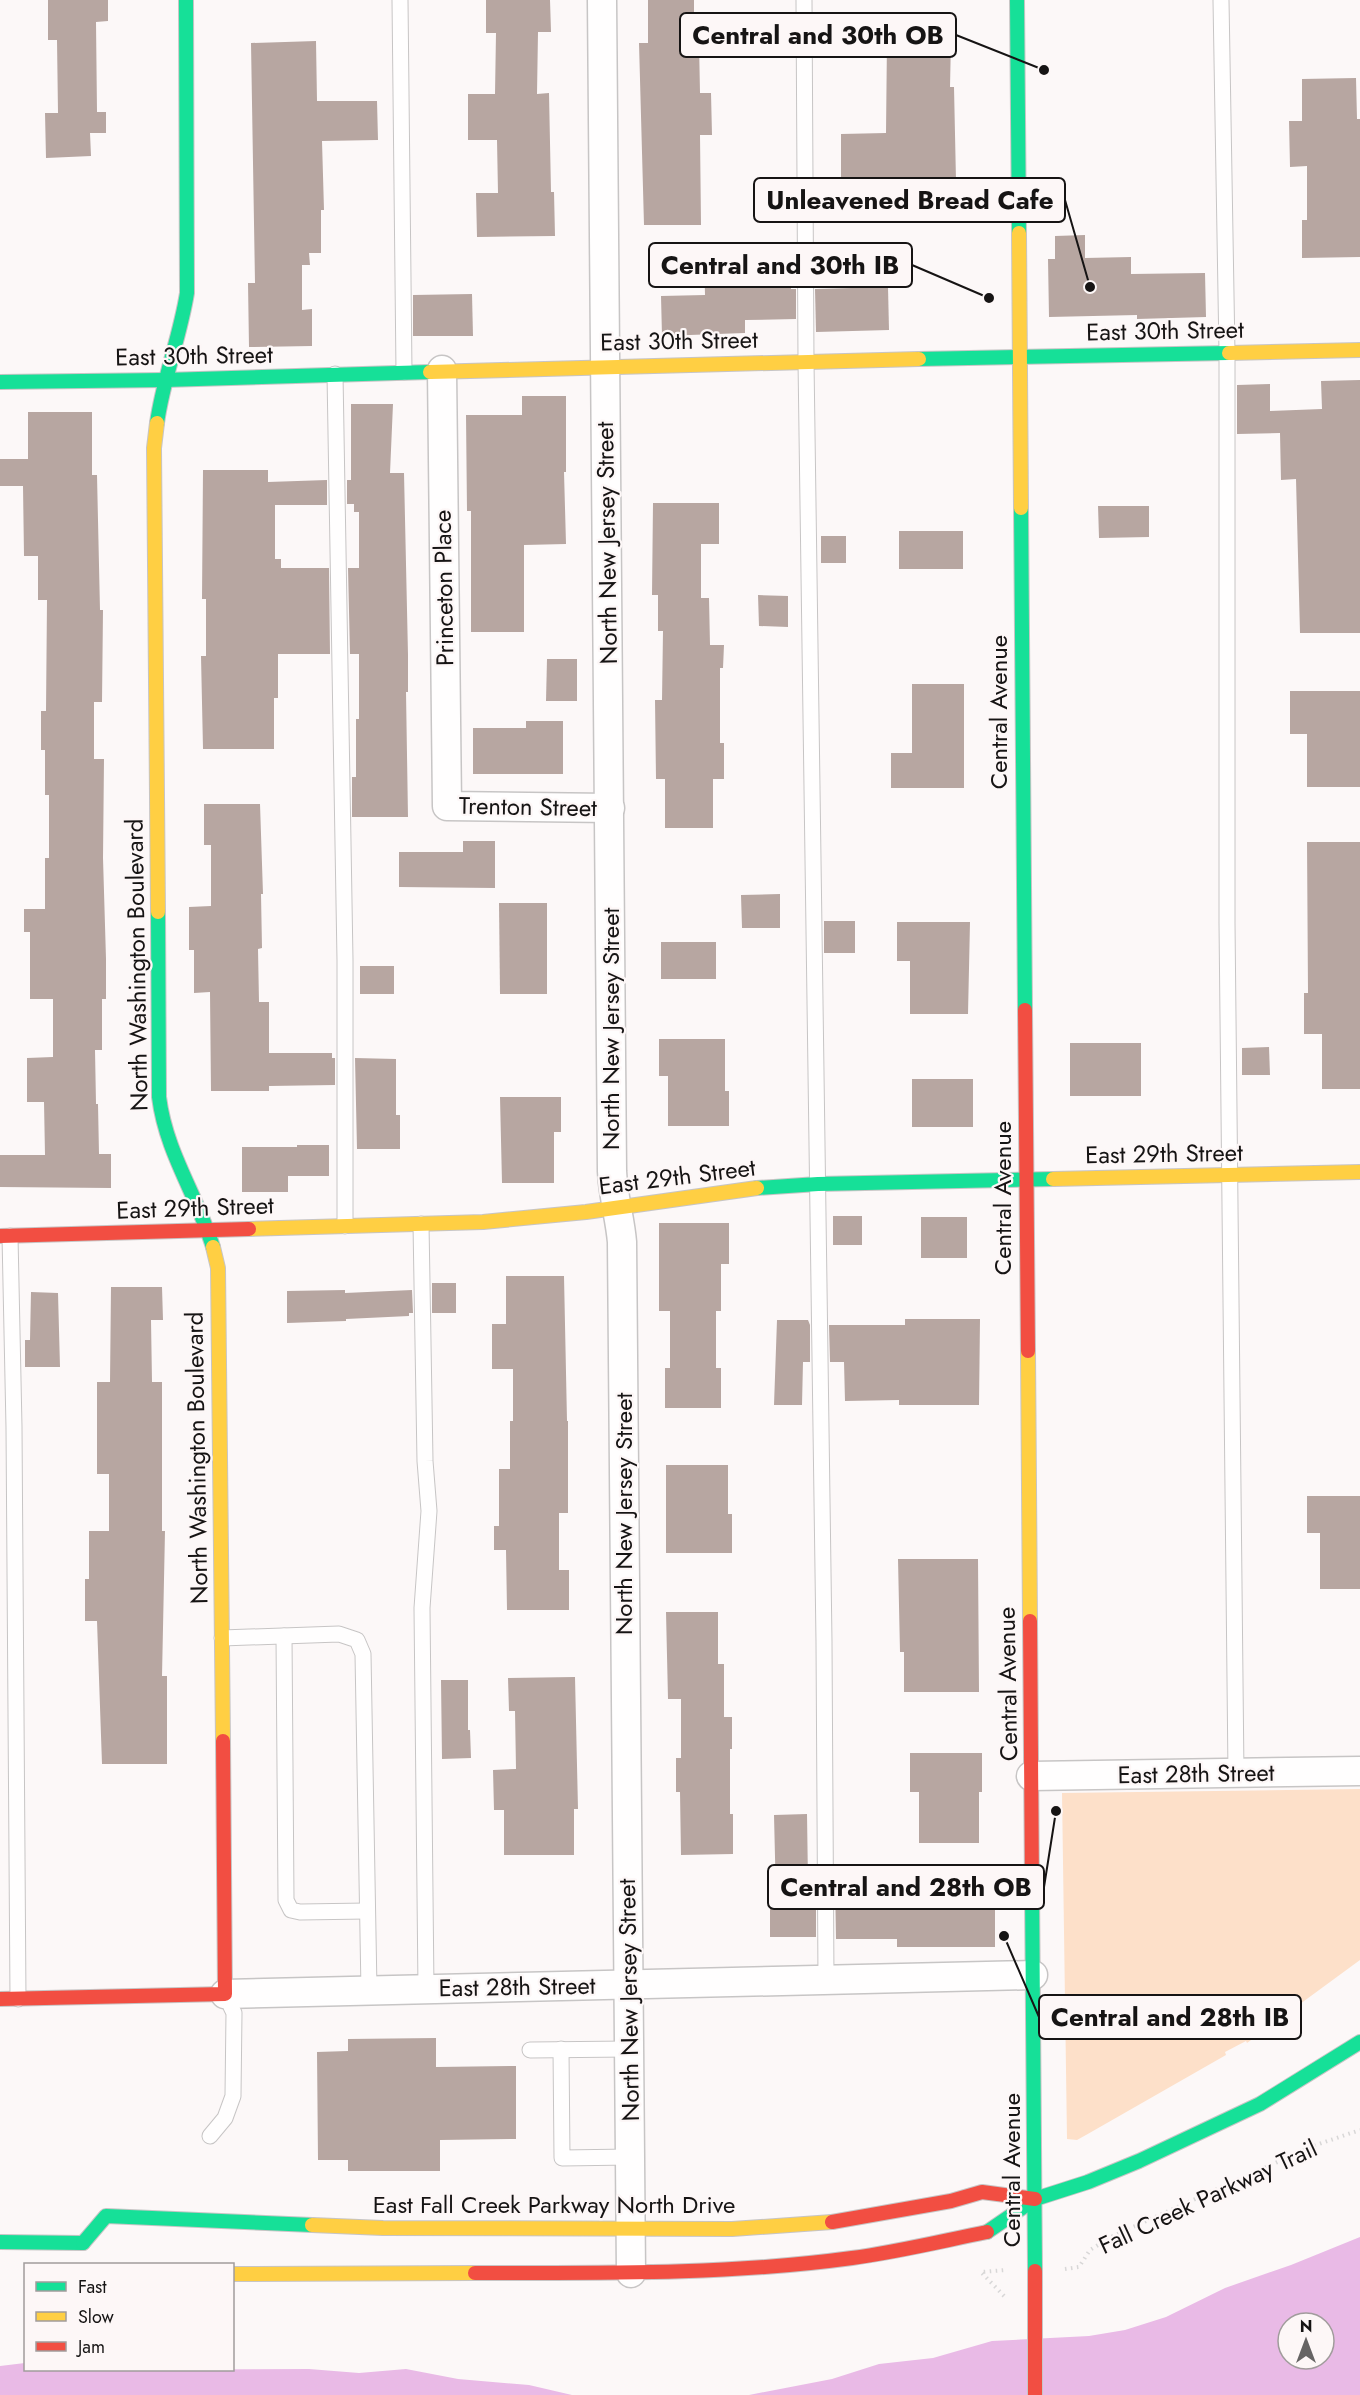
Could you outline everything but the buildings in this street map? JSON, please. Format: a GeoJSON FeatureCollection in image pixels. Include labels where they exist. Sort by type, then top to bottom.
{"type":"FeatureCollection","features":[{"type":"Feature","properties":{"kind":"main road","name":"North Washington Boulevard"},"geometry":{"type":"LineString","coordinates":[[186,0],[187,293],[182,324],[160,400],[154,448],[160,1105],[169,1145],[209,1231],[215,1250],[218,1276],[225,1994]]}},
{"type":"Feature","properties":{"kind":"main road","name":"Central Avenue"},"geometry":{"type":"LineString","coordinates":[[1017,0],[1035,2395]]}},
{"type":"Feature","properties":{"kind":"main road","name":"East 30th Street"},"geometry":{"type":"LineString","coordinates":[[0,382],[165,380],[806,361],[1360,350]]}},
{"type":"Feature","properties":{"kind":"main road","name":"East 29th Street"},"geometry":{"type":"LineString","coordinates":[[5,1236],[483,1222],[617,1208],[745,1190],[818,1184],[1360,1172]]}},
{"type":"Feature","properties":{"kind":"main road","name":"East 28th Street"},"geometry":{"type":"LineString","coordinates":[[0,2000],[225,1994]]}},
{"type":"Feature","properties":{"kind":"main road","name":"East Fall Creek Parkway North Drive"},"geometry":{"type":"LineString","coordinates":[[234,2274],[631,2273],[731,2269],[854,2258],[987,2232],[1035,2199],[1097,2179],[1196,2136],[1284,2091],[1360,2042]]}},
{"type":"Feature","properties":{"kind":"main road","name":"East Fall Creek Parkway North Drive"},"geometry":{"type":"LineString","coordinates":[[83,2243],[106,2216],[383,2228],[732,2229],[829,2222],[982,2193],[1035,2199]]}},
{"type":"Feature","properties":{"kind":"main road"},"geometry":{"type":"LineString","coordinates":[[0,2242],[83,2243],[92,2258]]}},
{"type":"Feature","properties":{"kind":"street","name":"North New Jersey Street"},"geometry":{"type":"LineString","coordinates":[[602,0],[612,1172],[622,1242],[631,2273]]}},
{"type":"Feature","properties":{"kind":"street","name":"Princeton Place"},"geometry":{"type":"LineString","coordinates":[[442,370],[447,806]]}},
{"type":"Feature","properties":{"kind":"street","name":"Trenton Street"},"geometry":{"type":"LineString","coordinates":[[447,806],[610,808]]}},
{"type":"Feature","properties":{"kind":"street","name":"East 28th Street"},"geometry":{"type":"LineString","coordinates":[[1031,1776],[1360,1772]]}},
{"type":"Feature","properties":{"kind":"street","name":"East 28th Street"},"geometry":{"type":"LineString","coordinates":[[225,1994],[1033,1975]]}},
{"type":"Feature","properties":{"kind":"lane"},"geometry":{"type":"LineString","coordinates":[[400,0],[404,372]]}},
{"type":"Feature","properties":{"kind":"lane"},"geometry":{"type":"LineString","coordinates":[[804,0],[806,361],[818,1184],[826,1980]]}},
{"type":"Feature","properties":{"kind":"lane"},"geometry":{"type":"LineString","coordinates":[[1221,0],[1227,352],[1227,922],[1236,1774]]}},
{"type":"Feature","properties":{"kind":"lane"},"geometry":{"type":"LineString","coordinates":[[335,374],[345,960],[345,1226]]}},
{"type":"Feature","properties":{"kind":"lane"},"geometry":{"type":"LineString","coordinates":[[421,1224],[424,1461],[429,1511],[422,1608],[426,1989]]}},
{"type":"Feature","properties":{"kind":"lane"},"geometry":{"type":"LineString","coordinates":[[5,1236],[14,1427],[18,1999]]}},
{"type":"Feature","properties":{"kind":"lane"},"geometry":{"type":"LineString","coordinates":[[284,1636],[286,1900],[291,1910],[300,1912],[367,1911]]}},
{"type":"Feature","properties":{"kind":"lane"},"geometry":{"type":"LineString","coordinates":[[222,1638],[348,1636],[357,1640],[363,1654],[369,1990]]}},
{"type":"Feature","properties":{"kind":"lane"},"geometry":{"type":"LineString","coordinates":[[210,2136],[225,2118],[232,2096],[234,2013],[225,1994]]}},
{"type":"Feature","properties":{"kind":"lane"},"geometry":{"type":"LineString","coordinates":[[561,2049],[562,2158],[630,2157]]}},
{"type":"Feature","properties":{"kind":"lane"},"geometry":{"type":"LineString","coordinates":[[530,2050],[629,2049]]}},
{"type":"Feature","properties":{"kind":"path","name":"Fall Creek Parkway Trail"},"geometry":{"type":"LineString","coordinates":[[1062,2270],[1079,2267],[1090,2250],[1113,2236],[1313,2146],[1360,2130]]}},
{"type":"Feature","properties":{"kind":"path"},"geometry":{"type":"LineString","coordinates":[[999,2270],[981,2272],[1006,2298]]}},
{"type":"Feature","properties":{"kind":"shaded area"},"geometry":{"type":"Polygon","coordinates":[[[1360,1789],[1360,1960],[1247,2043],[1246,2041],[1225,2052],[1226,2055],[1077,2140],[1067,2139],[1062,1793],[1360,1789]]]}},
{"type":"Feature","properties":{"kind":"shaded area"},"geometry":{"type":"Polygon","coordinates":[[[1360,2237],[1360,2395],[749,2395],[832,2379],[879,2364],[933,2358],[992,2341],[1089,2336],[1125,2330],[1166,2317],[1225,2288],[1291,2265],[1360,2237]]]}},
{"type":"Feature","properties":{"kind":"shaded area"},"geometry":{"type":"Polygon","coordinates":[[[24,2363],[24,2371],[309,2369],[359,2373],[406,2369],[458,2379],[529,2385],[572,2395],[0,2395],[0,2366],[24,2363]]]}},
{"type":"Feature","properties":{"kind":"traffic: fast"},"geometry":{"type":"LineString","coordinates":[[157,423],[187,293],[186,0]]}},
{"type":"Feature","properties":{"kind":"traffic: fast"},"geometry":{"type":"LineString","coordinates":[[1017,0],[1019,233]]}},
{"type":"Feature","properties":{"kind":"traffic: fast"},"geometry":{"type":"LineString","coordinates":[[919,359],[1229,353]]}},
{"type":"Feature","properties":{"kind":"traffic: fast"},"geometry":{"type":"LineString","coordinates":[[0,382],[165,380],[430,372]]}},
{"type":"Feature","properties":{"kind":"traffic: fast"},"geometry":{"type":"LineString","coordinates":[[1021,508],[1025,1010]]}},
{"type":"Feature","properties":{"kind":"traffic: fast"},"geometry":{"type":"LineString","coordinates":[[158,912],[159,1097],[168,1137],[213,1247]]}},
{"type":"Feature","properties":{"kind":"traffic: fast"},"geometry":{"type":"LineString","coordinates":[[757,1188],[818,1184],[1053,1179]]}},
{"type":"Feature","properties":{"kind":"traffic: fast"},"geometry":{"type":"LineString","coordinates":[[1032,1888],[1035,2271]]}},
{"type":"Feature","properties":{"kind":"traffic: fast"},"geometry":{"type":"LineString","coordinates":[[987,2232],[1035,2199],[1088,2182],[1139,2161],[1260,2104],[1360,2042]]}},
{"type":"Feature","properties":{"kind":"traffic: fast"},"geometry":{"type":"LineString","coordinates":[[83,2243],[106,2216],[312,2225]]}},
{"type":"Feature","properties":{"kind":"traffic: fast"},"geometry":{"type":"LineString","coordinates":[[0,2242],[83,2243]]}},
{"type":"Feature","properties":{"kind":"traffic: slow"},"geometry":{"type":"LineString","coordinates":[[1019,233],[1021,508]]}},
{"type":"Feature","properties":{"kind":"traffic: slow"},"geometry":{"type":"LineString","coordinates":[[1229,353],[1360,350]]}},
{"type":"Feature","properties":{"kind":"traffic: slow"},"geometry":{"type":"LineString","coordinates":[[430,372],[919,359]]}},
{"type":"Feature","properties":{"kind":"traffic: slow"},"geometry":{"type":"LineString","coordinates":[[157,423],[154,448],[158,912]]}},
{"type":"Feature","properties":{"kind":"traffic: slow"},"geometry":{"type":"LineString","coordinates":[[1053,1179],[1360,1172]]}},
{"type":"Feature","properties":{"kind":"traffic: slow"},"geometry":{"type":"LineString","coordinates":[[249,1229],[483,1222],[586,1212],[757,1188]]}},
{"type":"Feature","properties":{"kind":"traffic: slow"},"geometry":{"type":"LineString","coordinates":[[213,1247],[218,1268],[223,1741]]}},
{"type":"Feature","properties":{"kind":"traffic: slow"},"geometry":{"type":"LineString","coordinates":[[1028,1351],[1030,1621]]}},
{"type":"Feature","properties":{"kind":"traffic: slow"},"geometry":{"type":"LineString","coordinates":[[312,2225],[383,2228],[732,2229],[832,2222]]}},
{"type":"Feature","properties":{"kind":"traffic: slow"},"geometry":{"type":"LineString","coordinates":[[234,2274],[475,2273]]}},
{"type":"Feature","properties":{"kind":"traffic: jam"},"geometry":{"type":"LineString","coordinates":[[1025,1010],[1028,1351]]}},
{"type":"Feature","properties":{"kind":"traffic: jam"},"geometry":{"type":"LineString","coordinates":[[0,1236],[249,1229]]}},
{"type":"Feature","properties":{"kind":"traffic: jam"},"geometry":{"type":"LineString","coordinates":[[1030,1621],[1032,1888]]}},
{"type":"Feature","properties":{"kind":"traffic: jam"},"geometry":{"type":"LineString","coordinates":[[0,1999],[225,1994],[223,1741]]}},
{"type":"Feature","properties":{"kind":"traffic: jam"},"geometry":{"type":"LineString","coordinates":[[832,2222],[951,2201],[982,2192],[1035,2199]]}},
{"type":"Feature","properties":{"kind":"traffic: jam"},"geometry":{"type":"LineString","coordinates":[[475,2273],[664,2272],[758,2268],[869,2256],[987,2232]]}},
{"type":"Feature","properties":{"kind":"traffic: jam"},"geometry":{"type":"LineString","coordinates":[[1035,2271],[1035,2395]]}},
{"type":"Feature","properties":{"kind":"place","name":"Central and 30th OB"},"geometry":{"type":"Point","coordinates":[1044,70]}},
{"type":"Feature","properties":{"kind":"place","name":"Unleavened Bread Cafe"},"geometry":{"type":"Point","coordinates":[1090,287]}},
{"type":"Feature","properties":{"kind":"place","name":"Central and 30th IB"},"geometry":{"type":"Point","coordinates":[989,298]}},
{"type":"Feature","properties":{"kind":"place","name":"Central and 28th OB"},"geometry":{"type":"Point","coordinates":[1056,1811]}},
{"type":"Feature","properties":{"kind":"place","name":"Central and 28th IB"},"geometry":{"type":"Point","coordinates":[1004,1936]}}]}
